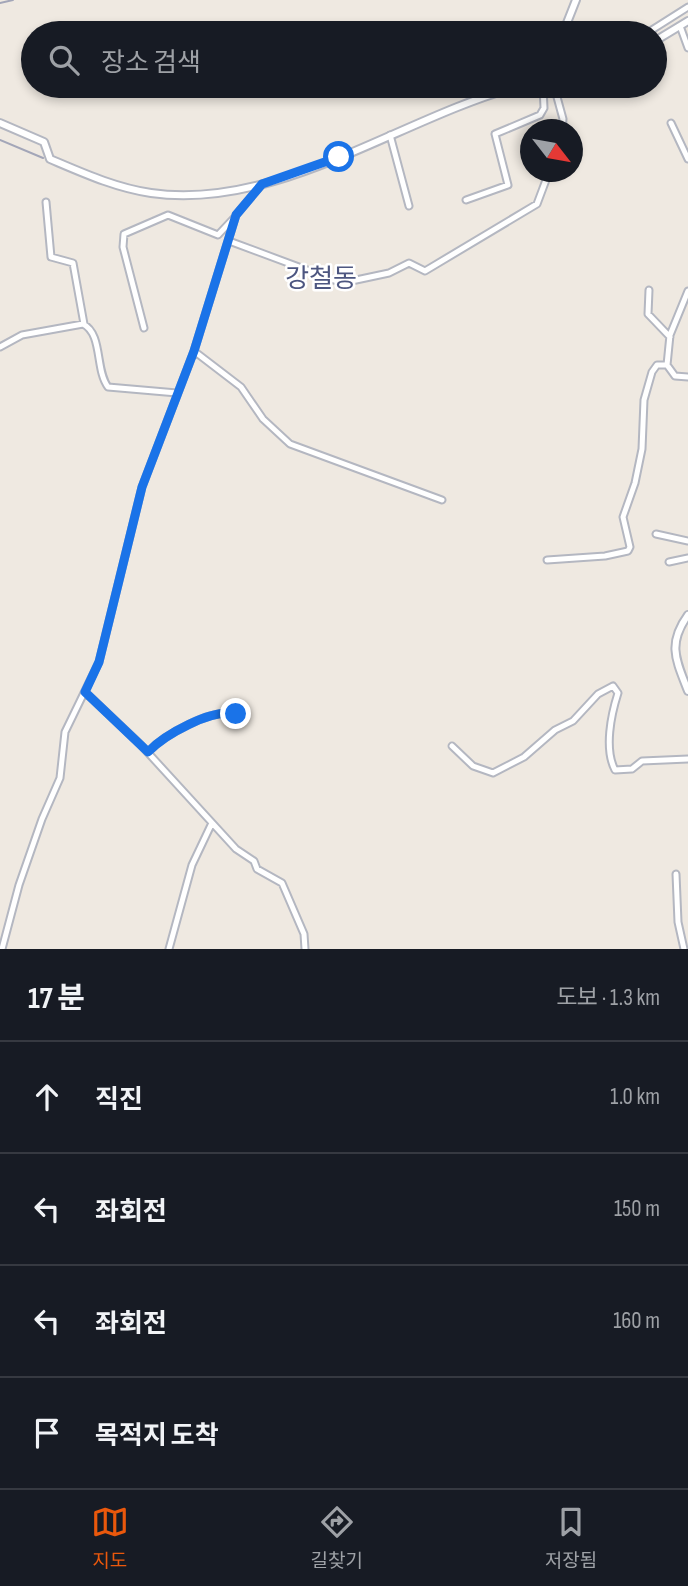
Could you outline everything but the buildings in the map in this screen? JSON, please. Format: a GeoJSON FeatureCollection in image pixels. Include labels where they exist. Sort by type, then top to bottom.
{"type":"FeatureCollection","features":[{"type":"Feature","properties":{"kind":"street"},"geometry":{"type":"LineString","coordinates":[[568,21],[576,0]]}},
{"type":"Feature","properties":{"kind":"street"},"geometry":{"type":"LineString","coordinates":[[666,21],[688,7]]}},
{"type":"Feature","properties":{"kind":"street"},"geometry":{"type":"LineString","coordinates":[[667,33],[688,21]]}},
{"type":"Feature","properties":{"kind":"street"},"geometry":{"type":"LineString","coordinates":[[680,26],[688,57]]}},
{"type":"Feature","properties":{"kind":"street"},"geometry":{"type":"LineString","coordinates":[[0,123],[44,142],[50,159],[130,189],[163,194],[195,194],[262,184],[362,148],[479,98]]}},
{"type":"Feature","properties":{"kind":"street"},"geometry":{"type":"LineString","coordinates":[[466,200],[508,185],[495,134],[540,115],[544,108],[544,98]]}},
{"type":"Feature","properties":{"kind":"street"},"geometry":{"type":"LineString","coordinates":[[557,98],[562,119]]}},
{"type":"Feature","properties":{"kind":"street"},"geometry":{"type":"LineString","coordinates":[[671,123],[688,159]]}},
{"type":"Feature","properties":{"kind":"street"},"geometry":{"type":"LineString","coordinates":[[390,135],[410,206]]}},
{"type":"Feature","properties":{"kind":"street"},"geometry":{"type":"LineString","coordinates":[[229,241],[342,283],[389,273],[409,263],[425,271],[537,204],[545,182]]}},
{"type":"Feature","properties":{"kind":"street"},"geometry":{"type":"LineString","coordinates":[[144,328],[122,242],[124,234],[168,215],[218,235],[262,184]]}},
{"type":"Feature","properties":{"kind":"street"},"geometry":{"type":"LineString","coordinates":[[46,202],[51,257],[73,263],[85,324],[95,343],[103,379],[108,387],[177,393]]}},
{"type":"Feature","properties":{"kind":"street"},"geometry":{"type":"LineString","coordinates":[[2,949],[19,885],[42,819],[60,778],[65,732],[99,662],[142,487],[194,351],[236,215]]}},
{"type":"Feature","properties":{"kind":"street"},"geometry":{"type":"LineString","coordinates":[[649,290],[648,314],[670,337]]}},
{"type":"Feature","properties":{"kind":"street"},"geometry":{"type":"LineString","coordinates":[[688,291],[670,337],[667,365],[675,376],[688,377]]}},
{"type":"Feature","properties":{"kind":"street"},"geometry":{"type":"LineString","coordinates":[[0,346],[22,335],[85,324]]}},
{"type":"Feature","properties":{"kind":"street"},"geometry":{"type":"LineString","coordinates":[[194,351],[242,387],[263,419],[290,444],[442,500]]}},
{"type":"Feature","properties":{"kind":"street"},"geometry":{"type":"LineString","coordinates":[[547,560],[605,556],[628,551],[630,547],[623,517],[635,483],[642,449],[644,400],[654,368],[667,365]]}},
{"type":"Feature","properties":{"kind":"street"},"geometry":{"type":"LineString","coordinates":[[656,534],[688,541]]}},
{"type":"Feature","properties":{"kind":"street"},"geometry":{"type":"LineString","coordinates":[[668,562],[688,558]]}},
{"type":"Feature","properties":{"kind":"street"},"geometry":{"type":"LineString","coordinates":[[688,615],[678,630],[674,647],[688,691]]}},
{"type":"Feature","properties":{"kind":"street"},"geometry":{"type":"LineString","coordinates":[[452,746],[473,766],[493,772],[524,757],[555,730],[573,721],[598,694],[613,686],[618,690],[610,752],[615,770],[632,769],[642,761],[688,759]]}},
{"type":"Feature","properties":{"kind":"street"},"geometry":{"type":"LineString","coordinates":[[85,692],[148,752],[211,825],[254,861],[257,869],[282,883],[304,934],[305,949]]}},
{"type":"Feature","properties":{"kind":"street"},"geometry":{"type":"LineString","coordinates":[[148,752],[158,742],[216,713],[236,714],[241,722]]}},
{"type":"Feature","properties":{"kind":"street"},"geometry":{"type":"LineString","coordinates":[[169,949],[192,865],[211,825]]}},
{"type":"Feature","properties":{"kind":"street"},"geometry":{"type":"LineString","coordinates":[[676,874],[678,922],[684,949]]}},
{"type":"Feature","properties":{"kind":"railway"},"geometry":{"type":"LineString","coordinates":[[0,3],[13,0]]}},
{"type":"Feature","properties":{"kind":"railway"},"geometry":{"type":"LineString","coordinates":[[0,140],[43,158]]}},
{"type":"Feature","properties":{"kind":"district","name":"강철동"},"geometry":{"type":"Point","coordinates":[321,279]}},
{"type":"Feature","properties":{"kind":"route"},"geometry":{"type":"LineString","coordinates":[[236,714],[230,712],[209,716],[158,742],[148,752],[85,692],[99,662],[146,474],[194,351],[236,215],[248,197],[262,184],[339,157]]}}]}
